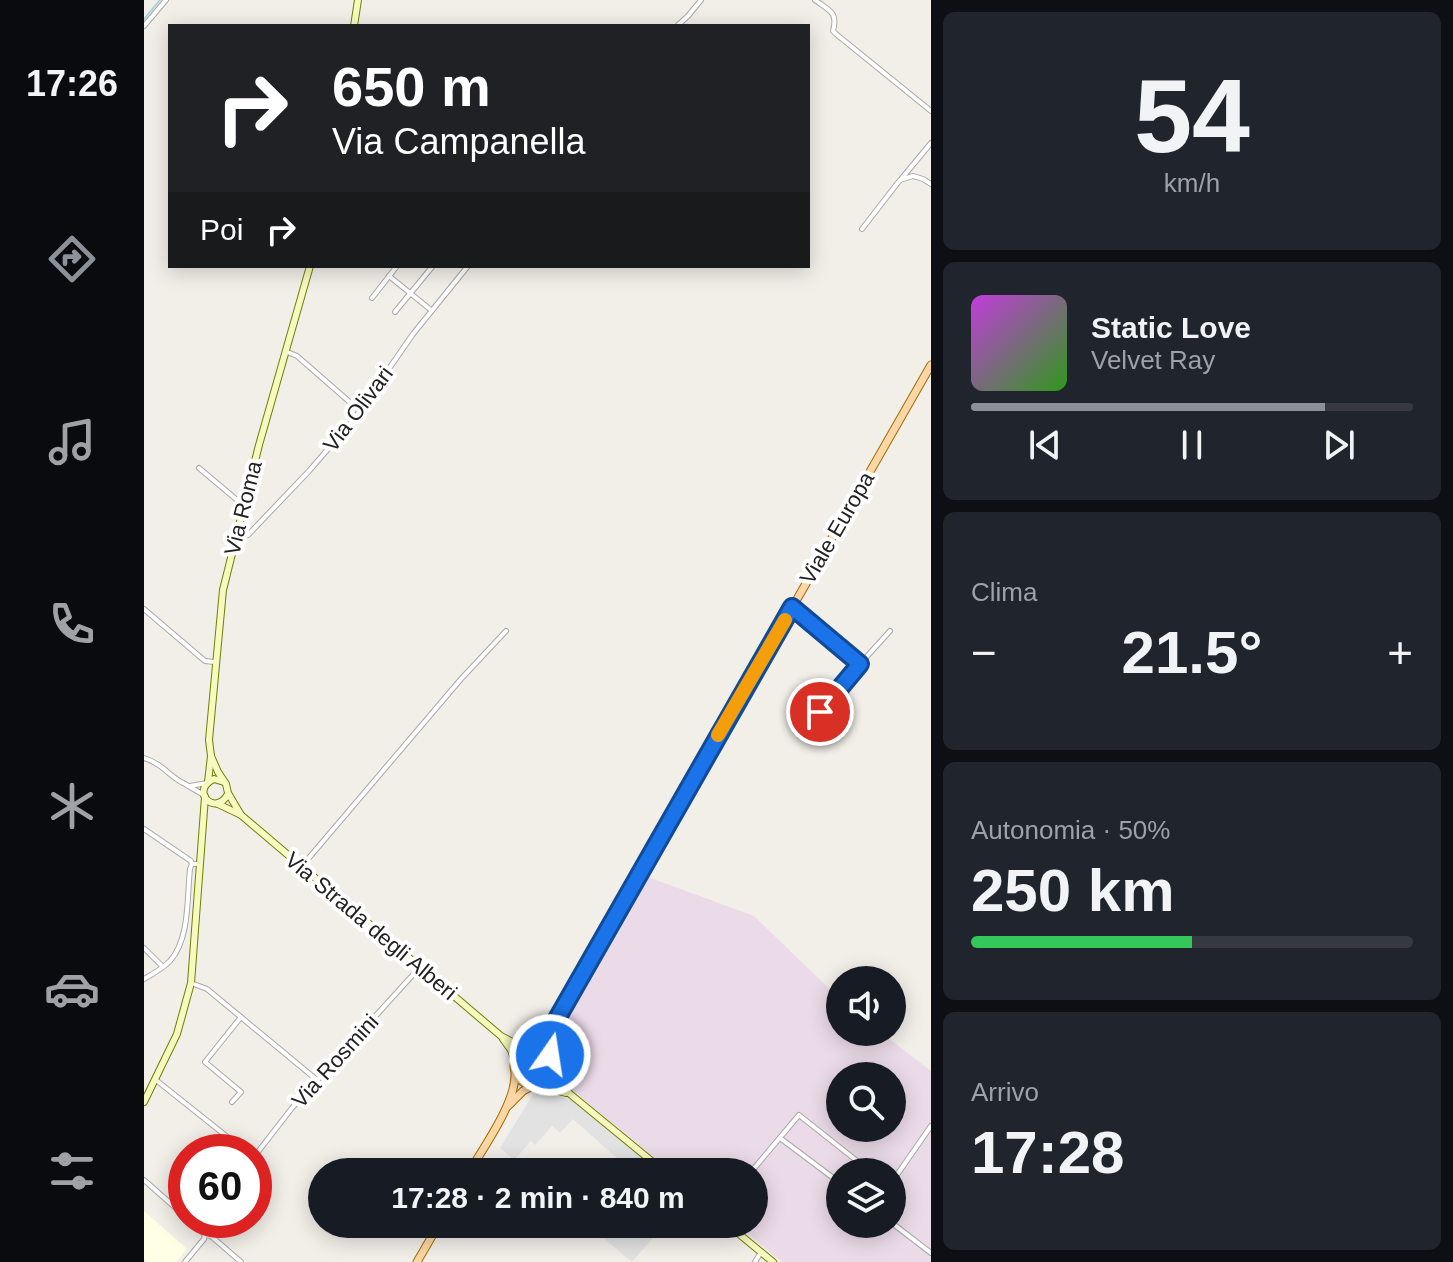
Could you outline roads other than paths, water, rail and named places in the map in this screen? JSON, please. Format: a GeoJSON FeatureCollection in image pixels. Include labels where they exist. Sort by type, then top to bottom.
{"type":"FeatureCollection","features":[{"type":"Feature","properties":{"kind":"main road"},"geometry":{"type":"LineString","coordinates":[[354,24],[358,0]]}},
{"type":"Feature","properties":{"kind":"main road","name":"Via Roma"},"geometry":{"type":"LineString","coordinates":[[144,1102],[177,1034],[191,983],[196,864],[211,756],[209,740],[223,590],[235,535],[309,268]]}},
{"type":"Feature","properties":{"kind":"main road","name":"Viale Europa"},"geometry":{"type":"LineString","coordinates":[[515,1061],[519,1054],[538,1043],[554,1024],[931,365]]}},
{"type":"Feature","properties":{"kind":"main road","name":"Via Roma"},"geometry":{"type":"LineString","coordinates":[[211,756],[228,793]]}},
{"type":"Feature","properties":{"kind":"main road"},"geometry":{"type":"LineString","coordinates":[[207,782],[218,779],[224,782]]}},
{"type":"Feature","properties":{"kind":"main road"},"geometry":{"type":"LineString","coordinates":[[203,821],[228,793]]}},
{"type":"Feature","properties":{"kind":"main road","name":"Via Strada degli Alberi"},"geometry":{"type":"LineString","coordinates":[[228,793],[241,815]]}},
{"type":"Feature","properties":{"kind":"main road"},"geometry":{"type":"LineString","coordinates":[[204,796],[216,804]]}},
{"type":"Feature","properties":{"kind":"main road","name":"Via Strada degli Alberi"},"geometry":{"type":"LineString","coordinates":[[216,804],[241,815],[501,1036],[520,1046],[530,1047]]}},
{"type":"Feature","properties":{"kind":"main road","name":"Viale Europa"},"geometry":{"type":"LineString","coordinates":[[554,1024],[550,1055],[554,1069]]}},
{"type":"Feature","properties":{"kind":"main road","name":"Via Strada degli Alberi"},"geometry":{"type":"LineString","coordinates":[[501,1036],[515,1061]]}},
{"type":"Feature","properties":{"kind":"main road"},"geometry":{"type":"LineString","coordinates":[[530,1047],[540,1048],[550,1055]]}},
{"type":"Feature","properties":{"kind":"main road"},"geometry":{"type":"LineString","coordinates":[[477,1158],[507,1107],[515,1082],[515,1061]]}},
{"type":"Feature","properties":{"kind":"main road"},"geometry":{"type":"LineString","coordinates":[[507,1107],[523,1091],[549,1079],[554,1069]]}},
{"type":"Feature","properties":{"kind":"main road"},"geometry":{"type":"LineString","coordinates":[[554,1069],[570,1094],[648,1158]]}},
{"type":"Feature","properties":{"kind":"main road"},"geometry":{"type":"LineString","coordinates":[[515,1072],[521,1082],[570,1094]]}},
{"type":"Feature","properties":{"kind":"main road"},"geometry":{"type":"LineString","coordinates":[[417,1262],[431,1238]]}},
{"type":"Feature","properties":{"kind":"main road"},"geometry":{"type":"LineString","coordinates":[[744,1238],[773,1262]]}},
{"type":"Feature","properties":{"kind":"street"},"geometry":{"type":"LineString","coordinates":[[144,26],[166,0]]}},
{"type":"Feature","properties":{"kind":"street"},"geometry":{"type":"LineString","coordinates":[[815,0],[833,14],[836,23],[833,31],[836,34],[931,111]]}},
{"type":"Feature","properties":{"kind":"street"},"geometry":{"type":"LineString","coordinates":[[679,24],[699,1]]}},
{"type":"Feature","properties":{"kind":"street"},"geometry":{"type":"LineString","coordinates":[[862,229],[931,143]]}},
{"type":"Feature","properties":{"kind":"street"},"geometry":{"type":"LineString","coordinates":[[900,180],[913,176],[931,184]]}},
{"type":"Feature","properties":{"kind":"street"},"geometry":{"type":"LineString","coordinates":[[372,298],[395,268]]}},
{"type":"Feature","properties":{"kind":"street"},"geometry":{"type":"LineString","coordinates":[[395,312],[431,268]]}},
{"type":"Feature","properties":{"kind":"street","name":"Via Olivari"},"geometry":{"type":"LineString","coordinates":[[235,535],[248,535],[309,471],[360,411],[431,310],[466,268]]}},
{"type":"Feature","properties":{"kind":"street"},"geometry":{"type":"LineString","coordinates":[[389,276],[431,310]]}},
{"type":"Feature","properties":{"kind":"street"},"geometry":{"type":"LineString","coordinates":[[285,351],[297,356],[360,411]]}},
{"type":"Feature","properties":{"kind":"street"},"geometry":{"type":"LineString","coordinates":[[199,468],[244,503]]}},
{"type":"Feature","properties":{"kind":"street"},"geometry":{"type":"LineString","coordinates":[[792,607],[860,664]]}},
{"type":"Feature","properties":{"kind":"street"},"geometry":{"type":"LineString","coordinates":[[144,609],[199,657],[215,662]]}},
{"type":"Feature","properties":{"kind":"street"},"geometry":{"type":"LineString","coordinates":[[302,866],[461,679],[506,631]]}},
{"type":"Feature","properties":{"kind":"street"},"geometry":{"type":"LineString","coordinates":[[800,736],[890,631]]}},
{"type":"Feature","properties":{"kind":"street"},"geometry":{"type":"LineString","coordinates":[[144,758],[157,763],[204,796]]}},
{"type":"Feature","properties":{"kind":"street"},"geometry":{"type":"LineString","coordinates":[[190,786],[207,782]]}},
{"type":"Feature","properties":{"kind":"street"},"geometry":{"type":"LineString","coordinates":[[144,829],[196,864],[176,953],[169,963],[144,979]]}},
{"type":"Feature","properties":{"kind":"street"},"geometry":{"type":"LineString","coordinates":[[185,922],[195,923]]}},
{"type":"Feature","properties":{"kind":"street"},"geometry":{"type":"LineString","coordinates":[[144,948],[162,967]]}},
{"type":"Feature","properties":{"kind":"street","name":"Via Rosmini"},"geometry":{"type":"LineString","coordinates":[[272,1135],[317,1080],[420,967]]}},
{"type":"Feature","properties":{"kind":"street"},"geometry":{"type":"LineString","coordinates":[[191,983],[207,989],[317,1080]]}},
{"type":"Feature","properties":{"kind":"street"},"geometry":{"type":"LineString","coordinates":[[232,1102],[241,1092],[205,1062],[241,1017]]}},
{"type":"Feature","properties":{"kind":"street"},"geometry":{"type":"LineString","coordinates":[[156,1080],[224,1134]]}},
{"type":"Feature","properties":{"kind":"street"},"geometry":{"type":"LineString","coordinates":[[763,1158],[799,1115],[853,1158]]}},
{"type":"Feature","properties":{"kind":"street"},"geometry":{"type":"LineString","coordinates":[[906,1162],[931,1126]]}},
{"type":"Feature","properties":{"kind":"street"},"geometry":{"type":"LineString","coordinates":[[780,1138],[826,1172]]}},
{"type":"Feature","properties":{"kind":"street"},"geometry":{"type":"LineString","coordinates":[[144,1180],[168,1201]]}},
{"type":"Feature","properties":{"kind":"street"},"geometry":{"type":"LineString","coordinates":[[906,1234],[931,1253]]}},
{"type":"Feature","properties":{"kind":"street"},"geometry":{"type":"LineString","coordinates":[[185,1262],[204,1238]]}},
{"type":"Feature","properties":{"kind":"street"},"geometry":{"type":"LineString","coordinates":[[213,1238],[241,1262]]}},
{"type":"Feature","properties":{"kind":"street"},"geometry":{"type":"LineString","coordinates":[[755,1262],[761,1252]]}},
{"type":"Feature","properties":{"kind":"waterway"},"geometry":{"type":"LineString","coordinates":[[144,19],[160,0]]}}]}
